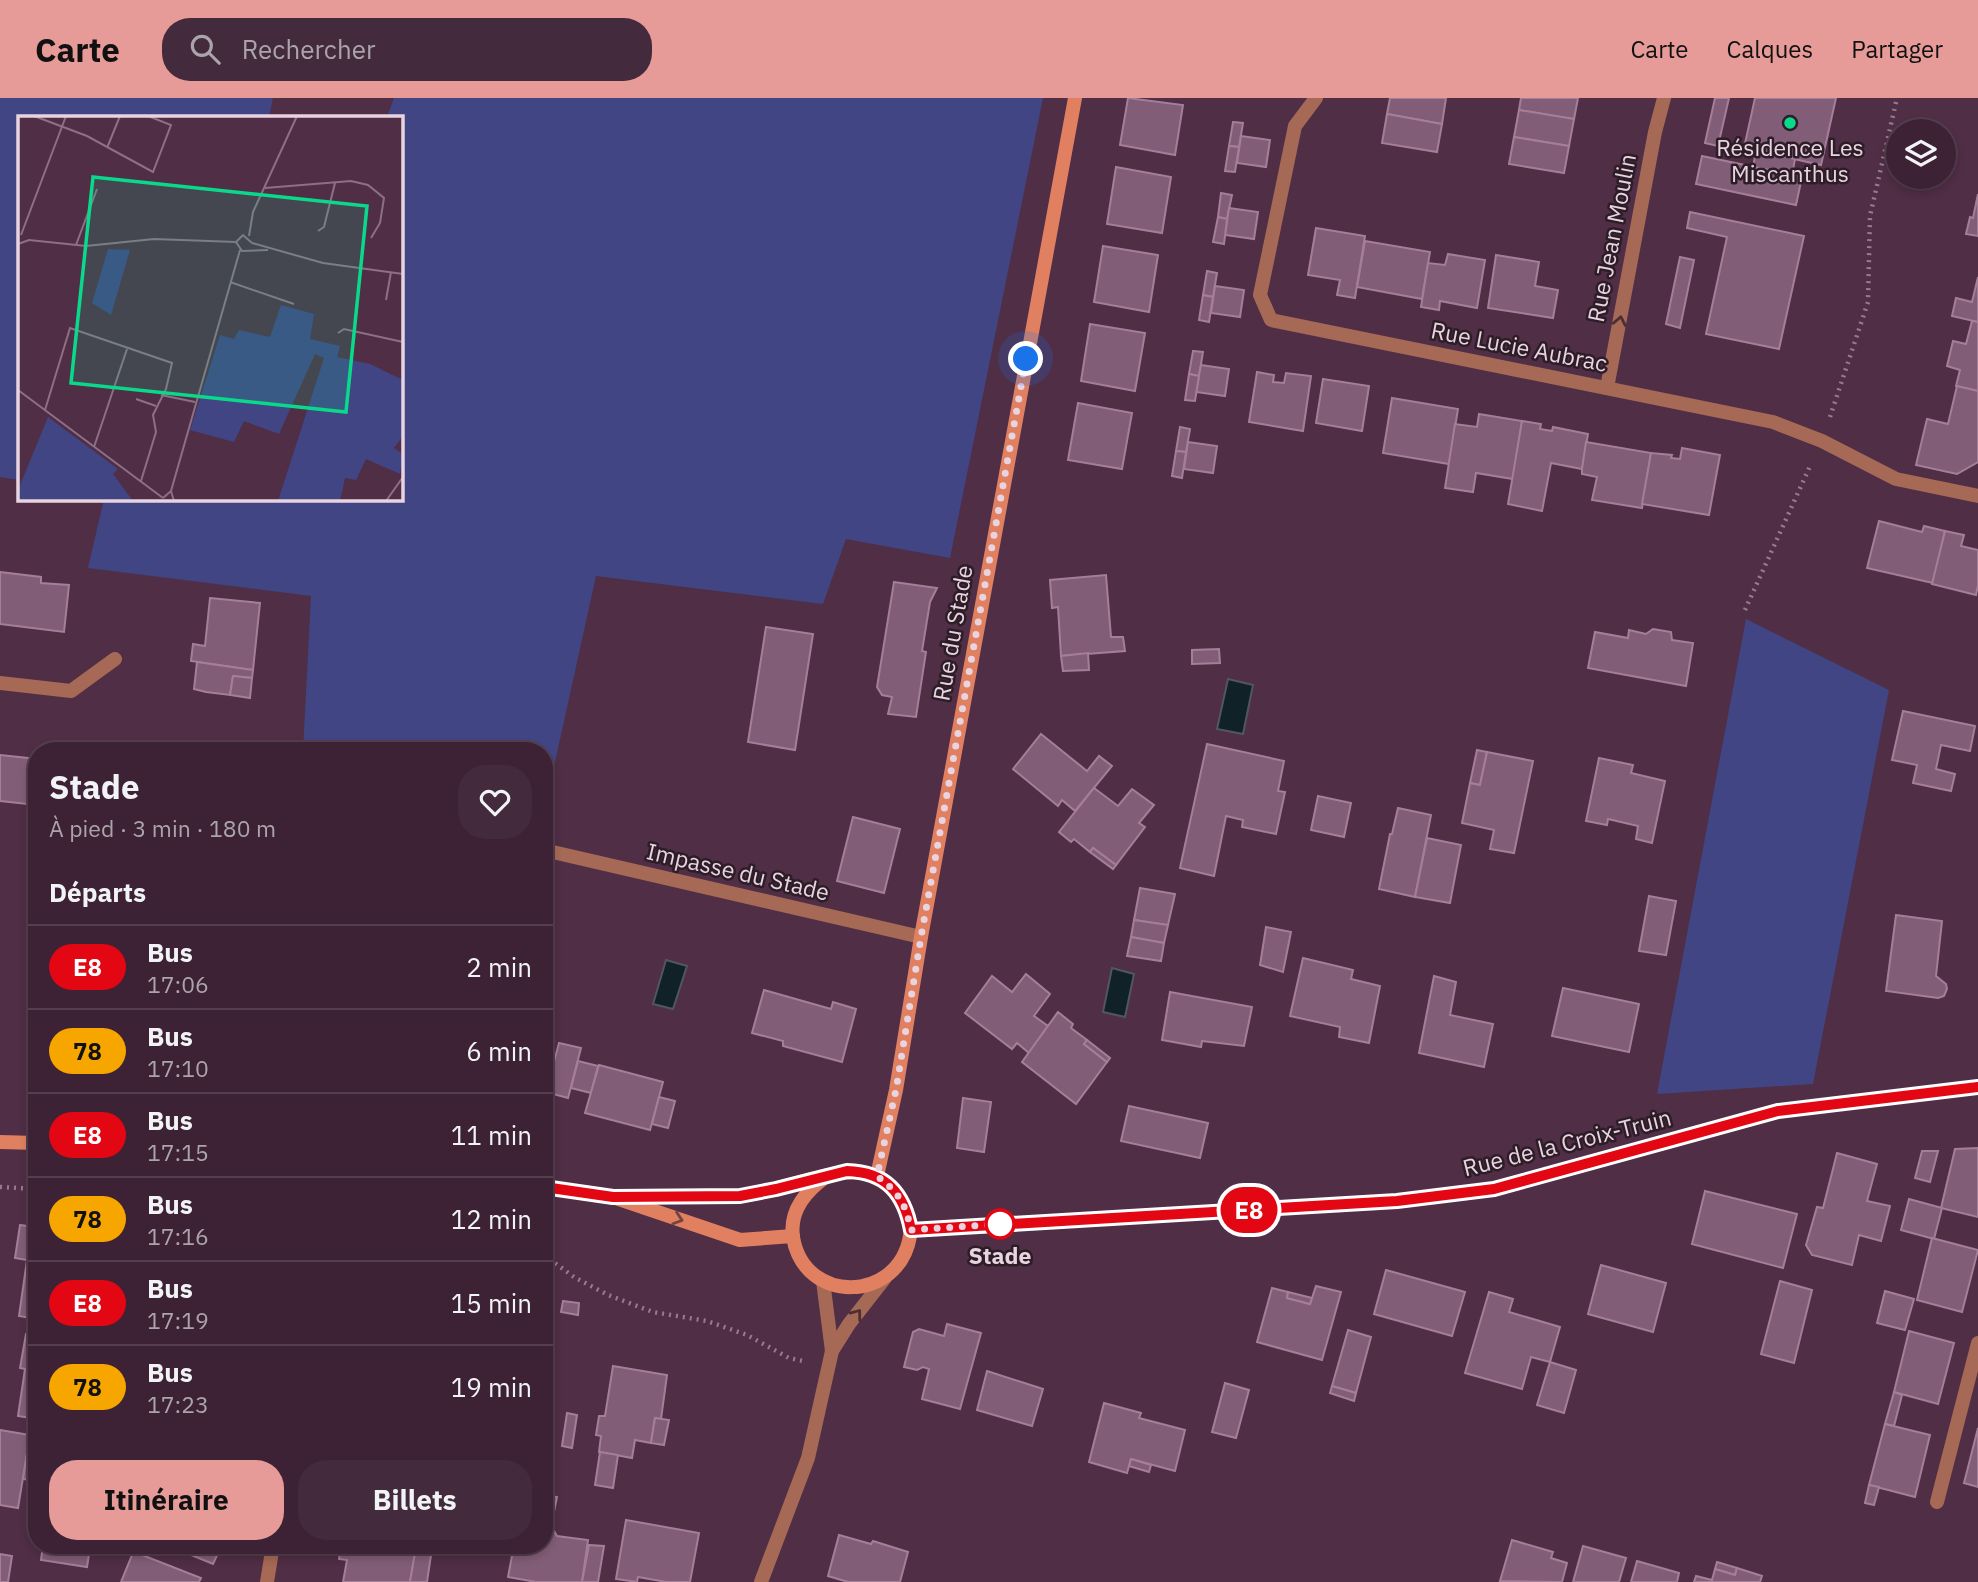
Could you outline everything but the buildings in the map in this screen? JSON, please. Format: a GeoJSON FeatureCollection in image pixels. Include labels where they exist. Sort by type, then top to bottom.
{"type":"FeatureCollection","features":[{"type":"Feature","properties":{"kind":"main road","name":"Rue du Stade"},"geometry":{"type":"LineString","coordinates":[[877,1176],[896,1090],[921,937],[1075,98]]}},
{"type":"Feature","properties":{"kind":"main road","name":"Rue de la Croix-Truin"},"geometry":{"type":"LineString","coordinates":[[911,1230],[1397,1201],[1494,1189],[1778,1111],[1978,1087]]}},
{"type":"Feature","properties":{"kind":"main road"},"geometry":{"type":"LineString","coordinates":[[0,1142],[28,1143]]}},
{"type":"Feature","properties":{"kind":"main road"},"geometry":{"type":"LineString","coordinates":[[553,1188],[613,1197],[740,1196],[847,1171],[877,1176],[897,1192],[907,1210],[911,1230],[908,1246],[899,1264],[885,1278],[863,1287],[843,1287],[823,1281],[811,1273],[799,1256],[793,1236],[793,1223],[799,1203],[810,1188],[827,1176]]}},
{"type":"Feature","properties":{"kind":"main road"},"geometry":{"type":"LineString","coordinates":[[613,1197],[740,1240],[793,1236]]}},
{"type":"Feature","properties":{"kind":"street","name":"Rue Lucie Aubrac"},"geometry":{"type":"LineString","coordinates":[[1316,98],[1295,127],[1260,295],[1271,320],[1773,422],[1822,441],[1896,479],[1978,496]]}},
{"type":"Feature","properties":{"kind":"street","name":"Rue Jean Moulin"},"geometry":{"type":"LineString","coordinates":[[1607,388],[1655,132],[1664,98]]}},
{"type":"Feature","properties":{"kind":"street"},"geometry":{"type":"LineString","coordinates":[[0,683],[71,691],[115,659]]}},
{"type":"Feature","properties":{"kind":"street","name":"Impasse du Stade"},"geometry":{"type":"LineString","coordinates":[[553,852],[921,937]]}},
{"type":"Feature","properties":{"kind":"street"},"geometry":{"type":"LineString","coordinates":[[761,1582],[808,1458],[832,1351],[849,1324],[885,1278]]}},
{"type":"Feature","properties":{"kind":"street"},"geometry":{"type":"LineString","coordinates":[[823,1281],[832,1351]]}},
{"type":"Feature","properties":{"kind":"street"},"geometry":{"type":"LineString","coordinates":[[1937,1502],[1978,1343]]}},
{"type":"Feature","properties":{"kind":"street"},"geometry":{"type":"LineString","coordinates":[[267,1582],[272,1554]]}},
{"type":"Feature","properties":{"kind":"path"},"geometry":{"type":"LineString","coordinates":[[1745,610],[1822,441],[1868,303],[1870,216],[1897,98]]}},
{"type":"Feature","properties":{"kind":"path"},"geometry":{"type":"LineString","coordinates":[[0,1187],[28,1189]]}},
{"type":"Feature","properties":{"kind":"path"},"geometry":{"type":"LineString","coordinates":[[553,1262],[574,1277],[653,1312],[707,1321],[747,1335],[789,1358],[828,1367]]}},
{"type":"Feature","properties":{"kind":"shaded area"},"geometry":{"type":"Polygon","coordinates":[[[0,98],[273,98],[269,116],[18,116],[18,480],[0,477],[0,98]]]}},
{"type":"Feature","properties":{"kind":"shaded area"},"geometry":{"type":"Polygon","coordinates":[[[394,98],[1043,98],[950,558],[846,539],[823,604],[596,576],[553,771],[553,742],[303,742],[311,596],[88,568],[104,500],[402,500],[402,116],[387,116],[394,98]]]}},
{"type":"Feature","properties":{"kind":"shaded area"},"geometry":{"type":"Polygon","coordinates":[[[1746,619],[1889,690],[1813,1084],[1657,1094],[1746,619]]]}},
{"type":"Feature","properties":{"kind":"shaded area"},"geometry":{"type":"Polygon","coordinates":[[[1228,679],[1253,685],[1243,734],[1217,729],[1228,679]]]}},
{"type":"Feature","properties":{"kind":"shaded area"},"geometry":{"type":"Polygon","coordinates":[[[666,960],[687,966],[673,1009],[653,1004],[666,960]]]}},
{"type":"Feature","properties":{"kind":"shaded area"},"geometry":{"type":"Polygon","coordinates":[[[1112,968],[1134,974],[1125,1017],[1103,1012],[1112,968]]]}},
{"type":"Feature","properties":{"kind":"bus line","name":"E8"},"geometry":{"type":"LineString","coordinates":[[553,1188],[613,1197],[740,1196],[857,1171],[877,1176],[897,1192],[907,1210],[911,1230],[1397,1201],[1494,1189],[1778,1111],[1978,1087]]}},
{"type":"Feature","properties":{"kind":"place","name":"Résidence Les Miscanthus"},"geometry":{"type":"Point","coordinates":[1790,123]}},
{"type":"Feature","properties":{"kind":"place","name":"Stade"},"geometry":{"type":"Point","coordinates":[1000,1224]}},
{"type":"Feature","properties":{"kind":"route"},"geometry":{"type":"LineString","coordinates":[[1000,1224],[911,1230],[907,1210],[897,1192],[877,1176],[896,1090],[921,937],[1026,359]]}}]}
